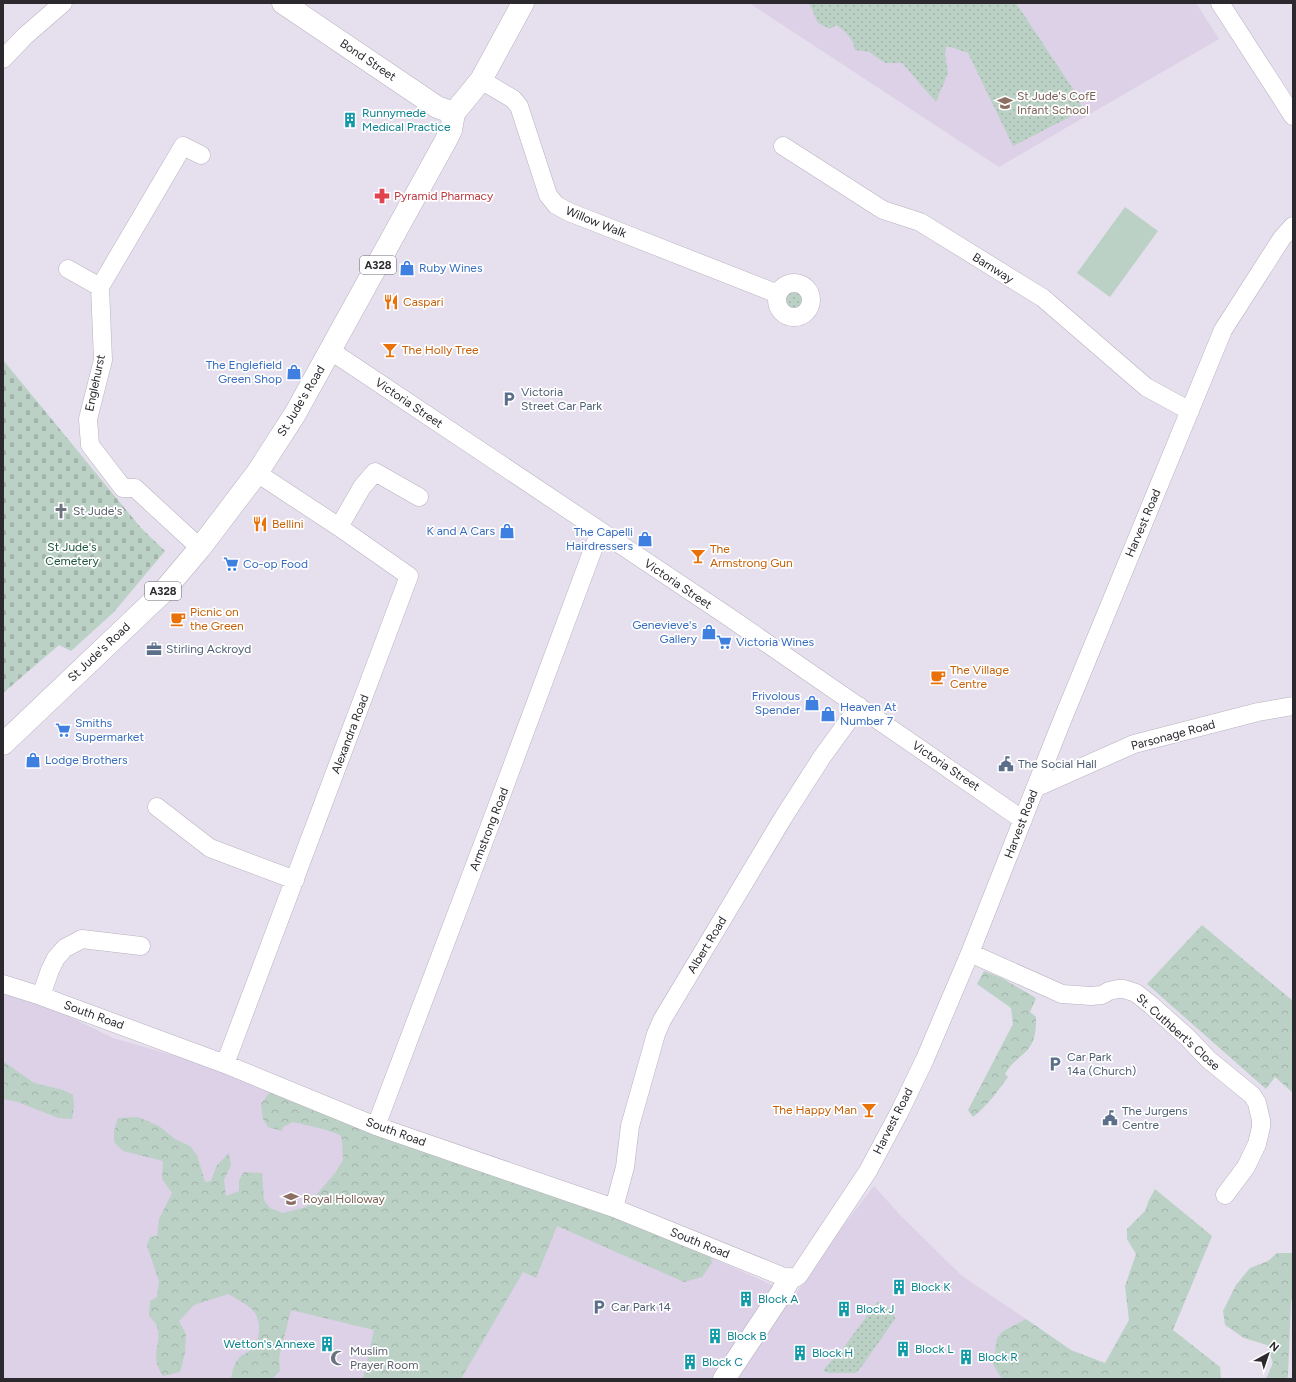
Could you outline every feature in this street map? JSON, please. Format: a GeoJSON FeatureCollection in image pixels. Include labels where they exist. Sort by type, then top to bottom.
{"type":"FeatureCollection","features":[{"type":"Feature","properties":{"kind":"main road","name":"Bond Street"},"geometry":{"type":"LineString","coordinates":[[283,3],[437,107],[454,113]]}},
{"type":"Feature","properties":{"kind":"main road","name":"St Jude's Road"},"geometry":{"type":"LineString","coordinates":[[3,744],[162,593],[200,548],[257,473],[295,414],[445,142],[451,130],[454,113],[481,80],[523,3]]}},
{"type":"Feature","properties":{"kind":"main road","name":"Harvest Road"},"geometry":{"type":"LineString","coordinates":[[724,1379],[782,1292],[789,1279]]}},
{"type":"Feature","properties":{"kind":"street"},"geometry":{"type":"LineString","coordinates":[[3,59],[25,36],[62,3]]}},
{"type":"Feature","properties":{"kind":"street"},"geometry":{"type":"LineString","coordinates":[[1220,3],[1293,116]]}},
{"type":"Feature","properties":{"kind":"street","name":"Willow Walk"},"geometry":{"type":"LineString","coordinates":[[481,80],[513,99],[519,106],[548,195],[556,205],[569,212],[778,294]]}},
{"type":"Feature","properties":{"kind":"street"},"geometry":{"type":"LineString","coordinates":[[68,269],[100,287],[183,146],[201,155]]}},
{"type":"Feature","properties":{"kind":"street","name":"Barnway"},"geometry":{"type":"LineString","coordinates":[[783,146],[883,210],[920,222],[1043,298],[1146,387],[1190,411]]}},
{"type":"Feature","properties":{"kind":"street","name":"Harvest Road"},"geometry":{"type":"LineString","coordinates":[[789,1279],[795,1278],[799,1275],[868,1171],[899,1113],[925,1059],[970,953],[1129,556],[1223,330],[1282,238],[1293,226]]}},
{"type":"Feature","properties":{"kind":"street","name":"Englehurst"},"geometry":{"type":"LineString","coordinates":[[100,287],[103,360],[88,419],[90,445],[123,488],[135,488],[200,548]]}},
{"type":"Feature","properties":{"kind":"street","name":"Victoria Street"},"geometry":{"type":"LineString","coordinates":[[330,352],[726,615],[1024,820]]}},
{"type":"Feature","properties":{"kind":"street"},"geometry":{"type":"LineString","coordinates":[[339,527],[362,487],[375,472],[419,498]]}},
{"type":"Feature","properties":{"kind":"street","name":"Alexandra Road"},"geometry":{"type":"LineString","coordinates":[[225,1064],[409,576],[339,527],[257,473]]}},
{"type":"Feature","properties":{"kind":"street","name":"Armstrong Road"},"geometry":{"type":"LineString","coordinates":[[376,1126],[487,835],[595,544],[601,532]]}},
{"type":"Feature","properties":{"kind":"street","name":"Albert Road"},"geometry":{"type":"LineString","coordinates":[[614,1208],[625,1167],[630,1126],[656,1034],[662,1020],[783,818],[822,757],[859,706]]}},
{"type":"Feature","properties":{"kind":"street","name":"Parsonage Road"},"geometry":{"type":"LineString","coordinates":[[1035,788],[1134,744],[1258,712],[1293,706]]}},
{"type":"Feature","properties":{"kind":"street"},"geometry":{"type":"LineString","coordinates":[[157,807],[210,848],[295,880]]}},
{"type":"Feature","properties":{"kind":"street"},"geometry":{"type":"LineString","coordinates":[[41,996],[56,958],[82,931],[141,946]]}},
{"type":"Feature","properties":{"kind":"street","name":"St. Cuthbert's Close"},"geometry":{"type":"LineString","coordinates":[[970,953],[1062,994],[1102,995],[1109,991],[1118,990],[1136,993],[1151,1004],[1187,1037],[1209,1060],[1252,1095],[1257,1103],[1261,1120],[1257,1144],[1246,1167],[1225,1195]]}},
{"type":"Feature","properties":{"kind":"street","name":"South Road"},"geometry":{"type":"LineString","coordinates":[[3,984],[41,996],[225,1064],[376,1126],[614,1208],[789,1279]]}},
{"type":"Feature","properties":{"kind":"shaded area","name":"St Jude's CofE Infant School"},"geometry":{"type":"Polygon","coordinates":[[[753,3],[1196,3],[1219,39],[999,167],[752,5],[753,3]]]}},
{"type":"Feature","properties":{"kind":"shaded area","name":"Royal Holloway"},"geometry":{"type":"Polygon","coordinates":[[[3,993],[42,1003],[113,1038],[214,1067],[709,1248],[718,1261],[795,1295],[833,1239],[874,1186],[900,1215],[962,1276],[1026,1319],[1011,1379],[3,1379],[3,993]]]}},
{"type":"Feature","properties":{"kind":"green space"},"geometry":{"type":"Polygon","coordinates":[[[809,3],[1016,3],[1075,92],[1083,110],[1013,146],[968,53],[951,47],[946,47],[945,54],[948,73],[936,102],[902,63],[885,63],[869,52],[855,50],[851,39],[836,25],[830,29],[818,23],[809,3]]]}},
{"type":"Feature","properties":{"kind":"green space"},"geometry":{"type":"Polygon","coordinates":[[[1125,207],[1158,231],[1110,297],[1077,273],[1125,207]]]}},
{"type":"Feature","properties":{"kind":"green space"},"geometry":{"type":"Polygon","coordinates":[[[790,290],[798,290],[804,296],[804,304],[798,310],[790,310],[784,304],[784,296],[790,290]]]}},
{"type":"Feature","properties":{"kind":"green space","name":"St Jude's Cemetery"},"geometry":{"type":"Polygon","coordinates":[[[3,360],[141,528],[165,551],[114,612],[71,651],[59,645],[3,693],[3,360]]]}},
{"type":"Feature","properties":{"kind":"green space"},"geometry":{"type":"Polygon","coordinates":[[[1202,925],[1293,1001],[1293,1093],[1275,1077],[1266,1089],[1147,984],[1202,925]]]}},
{"type":"Feature","properties":{"kind":"green space"},"geometry":{"type":"Polygon","coordinates":[[[984,971],[1002,978],[1036,998],[1030,1012],[1036,1017],[1036,1029],[1033,1041],[1029,1048],[1011,1065],[1005,1074],[1008,1077],[1000,1088],[988,1103],[973,1117],[968,1110],[1013,1024],[1011,1008],[977,984],[984,971]]]}},
{"type":"Feature","properties":{"kind":"green space"},"geometry":{"type":"Polygon","coordinates":[[[3,1061],[34,1083],[63,1090],[73,1095],[74,1106],[72,1119],[58,1118],[18,1102],[3,1099],[3,1061]]]}},
{"type":"Feature","properties":{"kind":"green space"},"geometry":{"type":"Polygon","coordinates":[[[271,1090],[709,1248],[712,1263],[702,1277],[684,1282],[557,1226],[536,1278],[523,1272],[461,1379],[363,1379],[374,1330],[291,1310],[279,1358],[280,1371],[272,1379],[231,1379],[234,1366],[238,1359],[255,1346],[259,1330],[257,1317],[253,1310],[243,1302],[228,1294],[194,1305],[179,1321],[186,1334],[185,1353],[180,1372],[163,1376],[159,1368],[156,1355],[158,1339],[157,1326],[149,1316],[150,1301],[157,1297],[159,1281],[147,1246],[150,1237],[157,1236],[159,1219],[172,1193],[162,1179],[163,1161],[123,1151],[114,1142],[114,1131],[118,1118],[138,1117],[159,1126],[175,1139],[190,1146],[197,1155],[205,1182],[211,1181],[217,1165],[229,1153],[231,1165],[224,1180],[226,1196],[239,1191],[239,1180],[244,1172],[262,1173],[264,1200],[270,1208],[283,1213],[306,1207],[335,1173],[343,1160],[342,1140],[340,1135],[323,1129],[293,1122],[283,1127],[282,1131],[268,1127],[263,1119],[261,1104],[271,1090]]]}},
{"type":"Feature","properties":{"kind":"green space"},"geometry":{"type":"Polygon","coordinates":[[[1155,1189],[1212,1236],[1173,1330],[1220,1367],[1221,1379],[1002,1379],[993,1364],[997,1338],[1003,1331],[1026,1319],[1071,1350],[1105,1363],[1129,1320],[1125,1286],[1136,1254],[1127,1239],[1127,1229],[1145,1211],[1155,1189]]]}},
{"type":"Feature","properties":{"kind":"green space"},"geometry":{"type":"Polygon","coordinates":[[[1277,1253],[1293,1253],[1293,1295],[1291,1302],[1288,1376],[1287,1379],[1266,1379],[1273,1363],[1267,1345],[1244,1338],[1225,1325],[1223,1311],[1236,1285],[1250,1268],[1268,1261],[1277,1253]]]}},
{"type":"Feature","properties":{"kind":"green space"},"geometry":{"type":"Polygon","coordinates":[[[877,1302],[889,1308],[895,1316],[895,1319],[862,1366],[856,1373],[829,1373],[823,1371],[839,1354],[877,1302]]]}},
{"type":"Feature","properties":{"kind":"place","name":"St Jude's CofE Infant School"},"geometry":{"type":"Point","coordinates":[1005,103]}},
{"type":"Feature","properties":{"kind":"place","name":"Runnymede Medical Practice"},"geometry":{"type":"Point","coordinates":[350,120]}},
{"type":"Feature","properties":{"kind":"place","name":"Pyramid Pharmacy"},"geometry":{"type":"Point","coordinates":[382,196]}},
{"type":"Feature","properties":{"kind":"place","name":"Ruby Wines"},"geometry":{"type":"Point","coordinates":[407,268]}},
{"type":"Feature","properties":{"kind":"place","name":"Caspari"},"geometry":{"type":"Point","coordinates":[391,302]}},
{"type":"Feature","properties":{"kind":"place","name":"The Holly Tree"},"geometry":{"type":"Point","coordinates":[390,350]}},
{"type":"Feature","properties":{"kind":"place","name":"The Englefield Green Shop"},"geometry":{"type":"Point","coordinates":[294,372]}},
{"type":"Feature","properties":{"kind":"place","name":"Victoria Street Car Park"},"geometry":{"type":"Point","coordinates":[509,399]}},
{"type":"Feature","properties":{"kind":"place","name":"St Jude's"},"geometry":{"type":"Point","coordinates":[61,511]}},
{"type":"Feature","properties":{"kind":"place","name":"Bellini"},"geometry":{"type":"Point","coordinates":[260,524]}},
{"type":"Feature","properties":{"kind":"place","name":"K and A Cars"},"geometry":{"type":"Point","coordinates":[507,531]}},
{"type":"Feature","properties":{"kind":"place","name":"The Capelli Hairdressers"},"geometry":{"type":"Point","coordinates":[645,539]}},
{"type":"Feature","properties":{"kind":"place","name":"The Armstrong Gun"},"geometry":{"type":"Point","coordinates":[698,556]}},
{"type":"Feature","properties":{"kind":"place","name":"Co-op Food"},"geometry":{"type":"Point","coordinates":[231,564]}},
{"type":"Feature","properties":{"kind":"place","name":"Picnic on the Green"},"geometry":{"type":"Point","coordinates":[178,619]}},
{"type":"Feature","properties":{"kind":"place","name":"Genevieve's Gallery"},"geometry":{"type":"Point","coordinates":[709,632]}},
{"type":"Feature","properties":{"kind":"place","name":"Victoria Wines"},"geometry":{"type":"Point","coordinates":[724,642]}},
{"type":"Feature","properties":{"kind":"place","name":"Stirling Ackroyd"},"geometry":{"type":"Point","coordinates":[154,649]}},
{"type":"Feature","properties":{"kind":"place","name":"The Village Centre"},"geometry":{"type":"Point","coordinates":[938,677]}},
{"type":"Feature","properties":{"kind":"place","name":"Frivolous Spender"},"geometry":{"type":"Point","coordinates":[812,703]}},
{"type":"Feature","properties":{"kind":"place","name":"Heaven At Number 7"},"geometry":{"type":"Point","coordinates":[828,714]}},
{"type":"Feature","properties":{"kind":"place","name":"Smiths Supermarket"},"geometry":{"type":"Point","coordinates":[63,730]}},
{"type":"Feature","properties":{"kind":"place","name":"Lodge Brothers"},"geometry":{"type":"Point","coordinates":[33,760]}},
{"type":"Feature","properties":{"kind":"place","name":"The Social Hall"},"geometry":{"type":"Point","coordinates":[1006,764]}},
{"type":"Feature","properties":{"kind":"place","name":"Car Park 14a (Church)"},"geometry":{"type":"Point","coordinates":[1055,1064]}},
{"type":"Feature","properties":{"kind":"place","name":"The Happy Man"},"geometry":{"type":"Point","coordinates":[869,1110]}},
{"type":"Feature","properties":{"kind":"place","name":"The Jurgens Centre"},"geometry":{"type":"Point","coordinates":[1110,1118]}},
{"type":"Feature","properties":{"kind":"place","name":"Royal Holloway"},"geometry":{"type":"Point","coordinates":[291,1199]}},
{"type":"Feature","properties":{"kind":"place","name":"Block K"},"geometry":{"type":"Point","coordinates":[899,1287]}},
{"type":"Feature","properties":{"kind":"place","name":"Block A"},"geometry":{"type":"Point","coordinates":[746,1299]}},
{"type":"Feature","properties":{"kind":"place","name":"Car Park 14"},"geometry":{"type":"Point","coordinates":[599,1307]}},
{"type":"Feature","properties":{"kind":"place","name":"Block J"},"geometry":{"type":"Point","coordinates":[844,1309]}},
{"type":"Feature","properties":{"kind":"place","name":"Block B"},"geometry":{"type":"Point","coordinates":[715,1336]}},
{"type":"Feature","properties":{"kind":"place","name":"Wetton's Annexe"},"geometry":{"type":"Point","coordinates":[327,1344]}},
{"type":"Feature","properties":{"kind":"place","name":"Block L"},"geometry":{"type":"Point","coordinates":[903,1349]}},
{"type":"Feature","properties":{"kind":"place","name":"Block H"},"geometry":{"type":"Point","coordinates":[800,1353]}},
{"type":"Feature","properties":{"kind":"place","name":"Block R"},"geometry":{"type":"Point","coordinates":[966,1357]}},
{"type":"Feature","properties":{"kind":"place","name":"Muslim Prayer Room"},"geometry":{"type":"Point","coordinates":[338,1358]}},
{"type":"Feature","properties":{"kind":"place","name":"Block C"},"geometry":{"type":"Point","coordinates":[690,1362]}}]}
